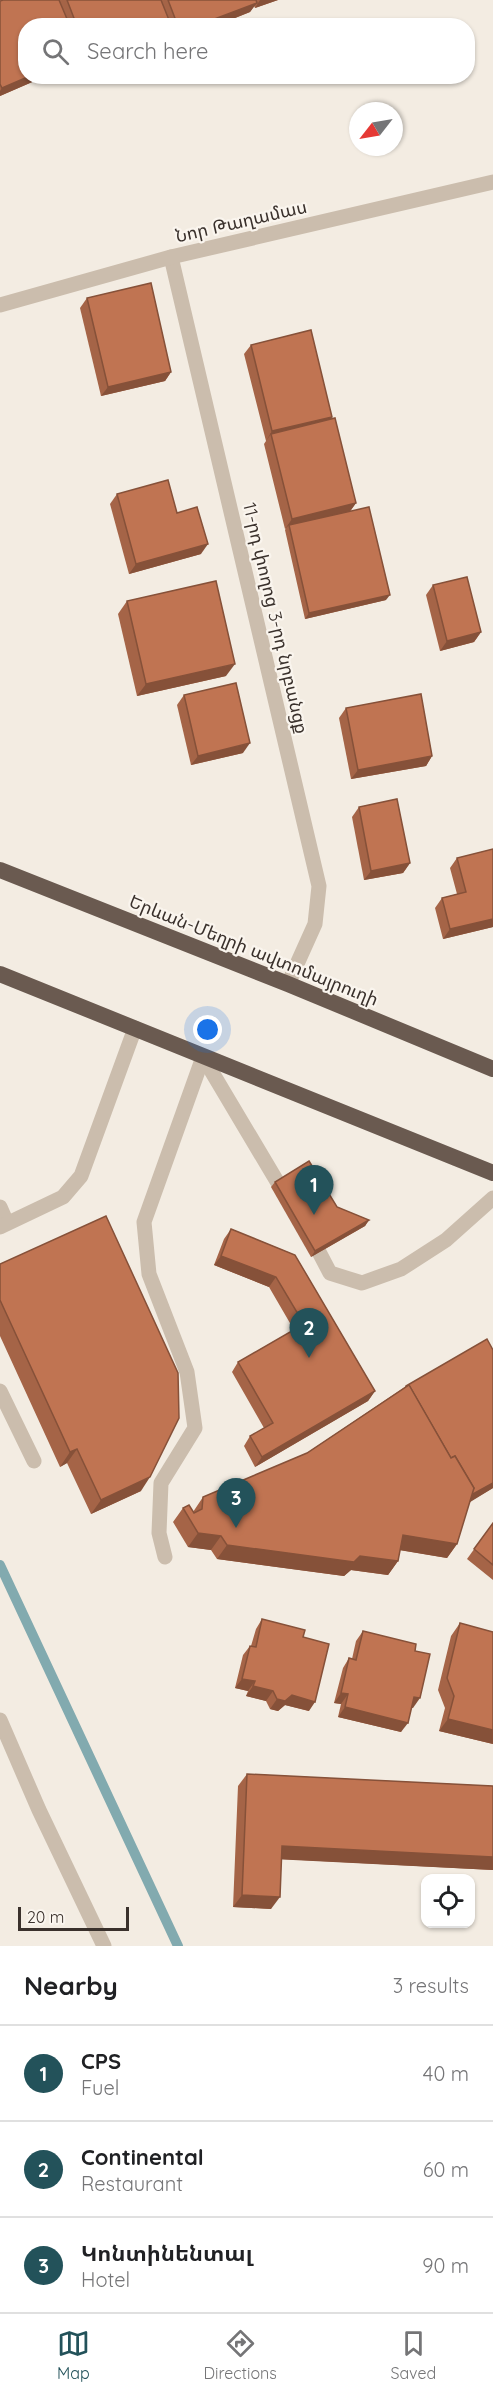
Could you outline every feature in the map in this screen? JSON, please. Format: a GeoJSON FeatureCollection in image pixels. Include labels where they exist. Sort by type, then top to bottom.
{"type":"FeatureCollection","features":[{"type":"Feature","properties":{"kind":"highway","name":"Երևան-Մեղրի ավտոմայրուղի"},"geometry":{"type":"LineString","coordinates":[[0,870],[288,984],[493,1069]]}},
{"type":"Feature","properties":{"kind":"highway"},"geometry":{"type":"LineString","coordinates":[[0,974],[493,1173]]}},
{"type":"Feature","properties":{"kind":"street","name":"Նոր Թաղամաս"},"geometry":{"type":"LineString","coordinates":[[0,305],[171,257],[493,182]]}},
{"type":"Feature","properties":{"kind":"street","name":"11-րդ փողոց 3-րդ նրբանցք"},"geometry":{"type":"LineString","coordinates":[[171,257],[319,886],[315,924],[288,984]]}},
{"type":"Feature","properties":{"kind":"street"},"geometry":{"type":"LineString","coordinates":[[0,1207],[4,1225],[63,1197],[81,1176],[135,1028]]}},
{"type":"Feature","properties":{"kind":"street"},"geometry":{"type":"LineString","coordinates":[[203,1057],[278,1183]]}},
{"type":"Feature","properties":{"kind":"street"},"geometry":{"type":"LineString","coordinates":[[165,1557],[159,1533],[161,1484],[195,1428],[187,1372],[149,1274],[144,1222],[203,1057]]}},
{"type":"Feature","properties":{"kind":"street"},"geometry":{"type":"LineString","coordinates":[[318,1252],[330,1273],[362,1283],[401,1269],[428,1252],[446,1240],[493,1198]]}},
{"type":"Feature","properties":{"kind":"street"},"geometry":{"type":"LineString","coordinates":[[0,1391],[34,1461]]}},
{"type":"Feature","properties":{"kind":"street"},"geometry":{"type":"LineString","coordinates":[[0,1720],[39,1810],[104,1946]]}},
{"type":"Feature","properties":{"kind":"building"},"geometry":{"type":"Polygon","coordinates":[[[59,0],[67,18],[18,18],[18,81],[2,88],[0,84],[0,1],[59,0]]]}},
{"type":"Feature","properties":{"kind":"building"},"geometry":{"type":"Polygon","coordinates":[[[67,0],[161,0],[168,18],[74,18],[67,0]]]}},
{"type":"Feature","properties":{"kind":"building"},"geometry":{"type":"Polygon","coordinates":[[[168,0],[256,0],[257,3],[217,18],[175,18],[168,0]]]}},
{"type":"Feature","properties":{"kind":"building"},"geometry":{"type":"Polygon","coordinates":[[[151,283],[171,372],[108,387],[87,298],[151,283]]]}},
{"type":"Feature","properties":{"kind":"building"},"geometry":{"type":"Polygon","coordinates":[[[311,330],[332,417],[272,431],[251,345],[311,330]]]}},
{"type":"Feature","properties":{"kind":"building"},"geometry":{"type":"Polygon","coordinates":[[[335,418],[356,503],[292,519],[271,434],[335,418]]]}},
{"type":"Feature","properties":{"kind":"building"},"geometry":{"type":"Polygon","coordinates":[[[168,480],[177,513],[197,507],[208,544],[136,564],[117,494],[168,480]]]}},
{"type":"Feature","properties":{"kind":"building"},"geometry":{"type":"Polygon","coordinates":[[[369,507],[390,595],[309,613],[289,525],[369,507]]]}},
{"type":"Feature","properties":{"kind":"building"},"geometry":{"type":"Polygon","coordinates":[[[467,577],[481,632],[447,641],[433,585],[467,577]]]}},
{"type":"Feature","properties":{"kind":"building"},"geometry":{"type":"Polygon","coordinates":[[[216,581],[235,664],[146,684],[127,601],[216,581]]]}},
{"type":"Feature","properties":{"kind":"building"},"geometry":{"type":"Polygon","coordinates":[[[236,683],[250,743],[198,756],[184,695],[236,683]]]}},
{"type":"Feature","properties":{"kind":"building"},"geometry":{"type":"Polygon","coordinates":[[[421,694],[432,756],[358,770],[346,708],[421,694]]]}},
{"type":"Feature","properties":{"kind":"building"},"geometry":{"type":"Polygon","coordinates":[[[397,799],[410,863],[371,871],[359,807],[397,799]]]}},
{"type":"Feature","properties":{"kind":"building"},"geometry":{"type":"Polygon","coordinates":[[[493,849],[493,919],[450,929],[442,898],[466,892],[457,858],[493,849]]]}},
{"type":"Feature","properties":{"kind":"building"},"geometry":{"type":"Polygon","coordinates":[[[309,1161],[337,1207],[369,1220],[315,1251],[275,1182],[309,1161]]]}},
{"type":"Feature","properties":{"kind":"building"},"geometry":{"type":"Polygon","coordinates":[[[106,1216],[178,1373],[179,1418],[150,1477],[101,1500],[77,1449],[70,1452],[0,1300],[0,1264],[106,1216]]]}},
{"type":"Feature","properties":{"kind":"building"},"geometry":{"type":"Polygon","coordinates":[[[231,1229],[295,1255],[375,1391],[262,1457],[250,1436],[273,1423],[238,1362],[304,1324],[276,1277],[221,1256],[231,1229]]]}},
{"type":"Feature","properties":{"kind":"building"},"geometry":{"type":"Polygon","coordinates":[[[487,1339],[493,1350],[493,1483],[473,1494],[474,1488],[455,1456],[451,1458],[409,1385],[406,1386],[487,1339]]]}},
{"type":"Feature","properties":{"kind":"building"},"geometry":{"type":"Polygon","coordinates":[[[409,1385],[451,1458],[455,1456],[474,1488],[457,1544],[403,1535],[398,1561],[360,1556],[354,1562],[227,1545],[221,1536],[198,1533],[183,1508],[189,1505],[194,1513],[202,1509],[203,1497],[307,1453],[409,1385]]]}},
{"type":"Feature","properties":{"kind":"building"},"geometry":{"type":"Polygon","coordinates":[[[493,1523],[493,1565],[474,1549],[493,1523]]]}},
{"type":"Feature","properties":{"kind":"building"},"geometry":{"type":"Polygon","coordinates":[[[262,1619],[305,1630],[303,1637],[329,1644],[315,1702],[292,1695],[285,1701],[277,1699],[273,1691],[253,1686],[255,1681],[242,1679],[250,1646],[256,1647],[262,1619]]]}},
{"type":"Feature","properties":{"kind":"building"},"geometry":{"type":"Polygon","coordinates":[[[460,1623],[493,1632],[493,1730],[448,1719],[454,1696],[447,1678],[460,1623]]]}},
{"type":"Feature","properties":{"kind":"building"},"geometry":{"type":"Polygon","coordinates":[[[363,1631],[416,1644],[415,1651],[430,1654],[420,1698],[414,1697],[408,1723],[345,1707],[348,1694],[341,1693],[349,1658],[356,1660],[363,1631]]]}},
{"type":"Feature","properties":{"kind":"building"},"geometry":{"type":"Polygon","coordinates":[[[247,1774],[493,1786],[493,1857],[282,1846],[280,1897],[242,1895],[247,1774]]]}},
{"type":"Feature","properties":{"kind":"waterway"},"geometry":{"type":"LineString","coordinates":[[0,1565],[178,1946]]}},
{"type":"Feature","properties":{"kind":"place","name":"CPS"},"geometry":{"type":"Point","coordinates":[314,1215]}},
{"type":"Feature","properties":{"kind":"place","name":"Continental"},"geometry":{"type":"Point","coordinates":[309,1358]}},
{"type":"Feature","properties":{"kind":"place","name":"Կոնտինենտալ"},"geometry":{"type":"Point","coordinates":[236,1528]}}]}
